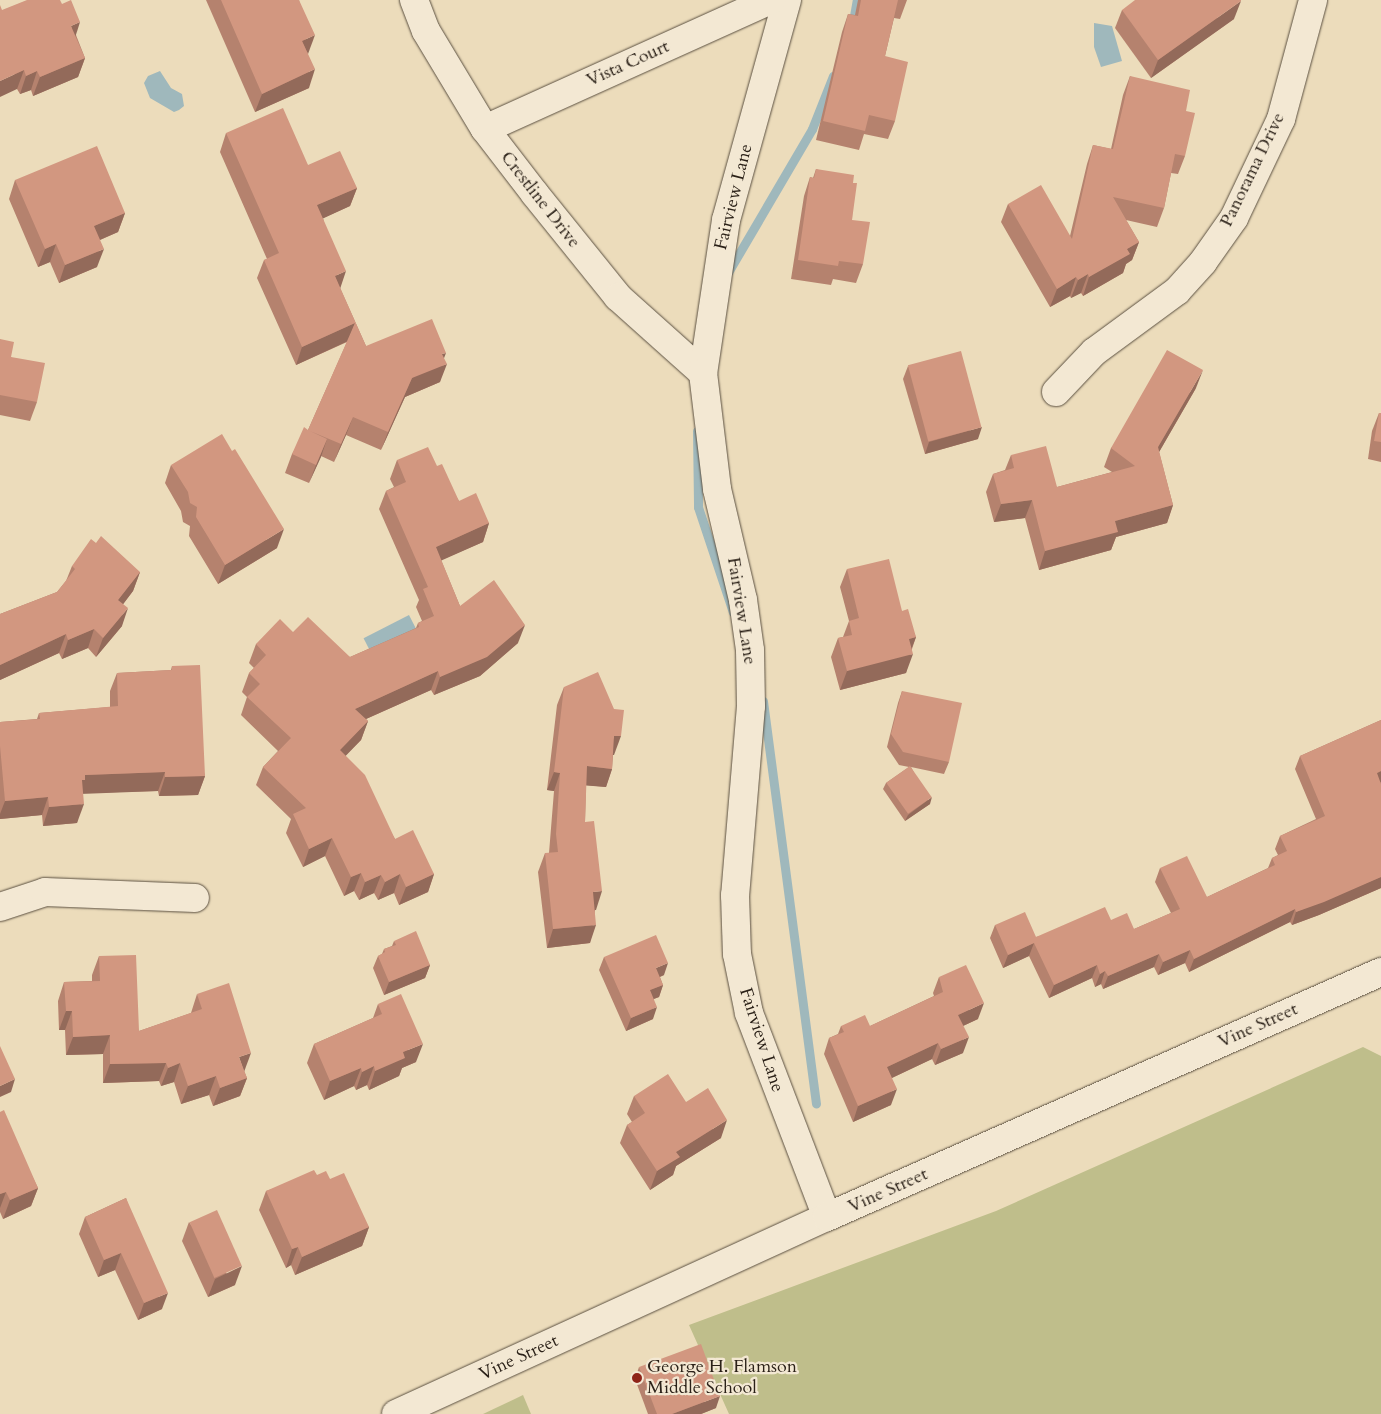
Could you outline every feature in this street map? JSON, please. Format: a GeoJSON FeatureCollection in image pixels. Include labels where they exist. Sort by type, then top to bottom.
{"type":"FeatureCollection","features":[{"type":"Feature","properties":{"kind":"street","name":"Crestline Drive"},"geometry":{"type":"LineString","coordinates":[[414,0],[426,30],[484,129],[618,297],[703,374]]}},
{"type":"Feature","properties":{"kind":"street","name":"Vista Court"},"geometry":{"type":"LineString","coordinates":[[484,129],[771,0]]}},
{"type":"Feature","properties":{"kind":"street","name":"Fairview Lane"},"geometry":{"type":"LineString","coordinates":[[787,0],[726,220],[703,374],[717,489],[743,600],[750,650],[751,706],[736,895],[737,954],[748,1013],[827,1217]]}},
{"type":"Feature","properties":{"kind":"street","name":"Panorama Drive"},"geometry":{"type":"LineString","coordinates":[[1056,392],[1094,352],[1177,291],[1203,262],[1234,218],[1281,119],[1313,0]]}},
{"type":"Feature","properties":{"kind":"street"},"geometry":{"type":"LineString","coordinates":[[0,907],[45,892],[195,898]]}},
{"type":"Feature","properties":{"kind":"street","name":"Vine Street"},"geometry":{"type":"LineString","coordinates":[[396,1414],[827,1217],[1381,972]]}},
{"type":"Feature","properties":{"kind":"shaded area"},"geometry":{"type":"Polygon","coordinates":[[[1363,1047],[1381,1056],[1381,1414],[729,1414],[689,1325],[996,1211],[1363,1047]]]}},
{"type":"Feature","properties":{"kind":"shaded area"},"geometry":{"type":"Polygon","coordinates":[[[523,1395],[531,1414],[483,1414],[523,1395]]]}},
{"type":"Feature","properties":{"kind":"water"},"geometry":{"type":"Polygon","coordinates":[[[1094,23],[1112,26],[1122,61],[1101,67],[1094,47],[1094,23]]]}},
{"type":"Feature","properties":{"kind":"water"},"geometry":{"type":"Polygon","coordinates":[[[160,71],[171,88],[182,94],[184,106],[179,110],[174,112],[150,98],[144,83],[148,76],[160,71]]]}},
{"type":"Feature","properties":{"kind":"water"},"geometry":{"type":"Polygon","coordinates":[[[409,615],[418,633],[373,656],[364,638],[409,615]]]}},
{"type":"Feature","properties":{"kind":"building"},"geometry":{"type":"Polygon","coordinates":[[[27,0],[60,0],[62,4],[71,0],[80,22],[71,26],[85,58],[40,77],[37,71],[26,76],[24,70],[0,81],[0,5],[2,10],[27,0]]]}},
{"type":"Feature","properties":{"kind":"building"},"geometry":{"type":"Polygon","coordinates":[[[221,0],[299,0],[315,35],[302,41],[315,69],[262,94],[221,0]]]}},
{"type":"Feature","properties":{"kind":"building"},"geometry":{"type":"Polygon","coordinates":[[[861,0],[898,0],[885,56],[908,62],[895,121],[869,115],[865,131],[823,121],[848,14],[858,16],[861,0]]]}},
{"type":"Feature","properties":{"kind":"building"},"geometry":{"type":"Polygon","coordinates":[[[1135,0],[1241,1],[1158,60],[1122,10],[1135,0]]]}},
{"type":"Feature","properties":{"kind":"building"},"geometry":{"type":"Polygon","coordinates":[[[1130,76],[1190,90],[1186,111],[1195,113],[1185,156],[1175,154],[1164,208],[1113,197],[1139,242],[1127,249],[1130,254],[1089,277],[1088,274],[1078,280],[1076,277],[1057,289],[1008,204],[1041,185],[1072,239],[1093,145],[1113,149],[1130,76]]]}},
{"type":"Feature","properties":{"kind":"building"},"geometry":{"type":"Polygon","coordinates":[[[283,108],[308,165],[340,151],[357,188],[317,205],[346,271],[335,276],[366,346],[432,319],[446,353],[442,354],[447,364],[412,378],[388,432],[353,417],[341,444],[310,431],[327,439],[316,465],[292,454],[304,427],[308,430],[355,323],[302,347],[264,260],[279,253],[226,133],[283,108]]]}},
{"type":"Feature","properties":{"kind":"building"},"geometry":{"type":"Polygon","coordinates":[[[97,146],[125,213],[94,226],[104,249],[65,265],[56,244],[45,249],[15,180],[97,146]]]}},
{"type":"Feature","properties":{"kind":"building"},"geometry":{"type":"Polygon","coordinates":[[[816,169],[854,175],[853,183],[857,183],[852,220],[870,222],[863,264],[839,261],[838,266],[798,260],[810,177],[814,178],[816,169]]]}},
{"type":"Feature","properties":{"kind":"building"},"geometry":{"type":"Polygon","coordinates":[[[0,339],[14,342],[11,357],[45,363],[37,402],[0,395],[0,339]]]}},
{"type":"Feature","properties":{"kind":"building"},"geometry":{"type":"Polygon","coordinates":[[[1167,350],[1203,370],[1158,447],[1173,505],[1115,521],[1118,532],[1045,551],[1032,500],[1001,504],[993,474],[1014,468],[1011,455],[1046,446],[1057,487],[1135,466],[1111,448],[1167,350]]]}},
{"type":"Feature","properties":{"kind":"building"},"geometry":{"type":"Polygon","coordinates":[[[961,351],[981,427],[928,442],[908,365],[961,351]]]}},
{"type":"Feature","properties":{"kind":"building"},"geometry":{"type":"Polygon","coordinates":[[[1379,413],[1381,413],[1381,442],[1374,441],[1379,413]]]}},
{"type":"Feature","properties":{"kind":"building"},"geometry":{"type":"Polygon","coordinates":[[[222,434],[232,451],[235,449],[284,529],[225,565],[196,517],[197,507],[190,503],[188,492],[171,465],[222,434]]]}},
{"type":"Feature","properties":{"kind":"building"},"geometry":{"type":"Polygon","coordinates":[[[428,447],[437,466],[442,464],[459,501],[476,493],[489,523],[436,547],[460,606],[494,580],[525,625],[487,657],[440,677],[438,671],[355,709],[368,721],[340,750],[365,775],[395,839],[413,830],[434,874],[406,887],[400,874],[385,882],[381,875],[365,882],[361,873],[351,877],[332,838],[309,849],[293,814],[306,808],[263,767],[291,738],[247,697],[260,684],[249,673],[266,655],[256,644],[280,619],[293,632],[308,617],[350,657],[419,627],[418,623],[434,616],[423,589],[428,587],[386,491],[406,482],[397,460],[428,447]]]}},
{"type":"Feature","properties":{"kind":"building"},"geometry":{"type":"Polygon","coordinates":[[[101,536],[140,572],[118,600],[128,608],[103,638],[94,629],[68,640],[66,634],[0,665],[0,614],[57,592],[75,569],[72,566],[91,539],[96,543],[101,536]]]}},
{"type":"Feature","properties":{"kind":"building"},"geometry":{"type":"Polygon","coordinates":[[[889,559],[902,611],[908,609],[916,637],[909,639],[913,654],[847,671],[838,638],[852,635],[849,621],[859,618],[847,569],[889,559]]]}},
{"type":"Feature","properties":{"kind":"building"},"geometry":{"type":"Polygon","coordinates":[[[200,665],[205,776],[165,777],[165,772],[85,775],[85,780],[82,780],[84,804],[49,807],[48,797],[5,801],[0,746],[0,722],[40,719],[39,713],[118,706],[117,673],[172,670],[172,666],[200,665]]]}},
{"type":"Feature","properties":{"kind":"building"},"geometry":{"type":"Polygon","coordinates":[[[598,672],[614,709],[624,710],[621,736],[614,736],[612,769],[587,766],[585,822],[594,821],[602,891],[593,892],[596,925],[553,929],[545,853],[558,852],[556,834],[560,773],[554,772],[564,687],[598,672]]]}},
{"type":"Feature","properties":{"kind":"building"},"geometry":{"type":"Polygon","coordinates":[[[902,691],[962,703],[949,762],[903,752],[891,734],[902,691]]]}},
{"type":"Feature","properties":{"kind":"building"},"geometry":{"type":"Polygon","coordinates":[[[1381,720],[1381,771],[1377,773],[1381,784],[1381,877],[1324,902],[1296,912],[1295,909],[1194,959],[1190,950],[1163,962],[1159,954],[1108,976],[1105,971],[1100,974],[1097,965],[1054,985],[1034,943],[1008,955],[995,925],[1025,912],[1036,937],[1105,907],[1111,920],[1127,913],[1134,929],[1180,909],[1160,868],[1187,856],[1207,897],[1275,865],[1272,858],[1287,851],[1280,836],[1325,816],[1300,756],[1381,720]]]}},
{"type":"Feature","properties":{"kind":"building"},"geometry":{"type":"Polygon","coordinates":[[[910,766],[932,797],[908,814],[886,783],[910,766]]]}},
{"type":"Feature","properties":{"kind":"building"},"geometry":{"type":"Polygon","coordinates":[[[416,931],[430,965],[389,982],[378,956],[385,952],[384,949],[396,945],[394,941],[416,931]]]}},
{"type":"Feature","properties":{"kind":"building"},"geometry":{"type":"Polygon","coordinates":[[[656,935],[668,963],[656,968],[663,985],[650,990],[657,1007],[631,1018],[604,957],[656,935]]]}},
{"type":"Feature","properties":{"kind":"building"},"geometry":{"type":"Polygon","coordinates":[[[136,955],[139,1031],[202,1009],[197,994],[229,983],[251,1053],[239,1057],[247,1078],[220,1088],[216,1076],[188,1086],[180,1063],[168,1068],[166,1063],[110,1064],[110,1035],[73,1037],[72,1011],[66,1011],[64,982],[100,981],[99,956],[136,955]]]}},
{"type":"Feature","properties":{"kind":"building"},"geometry":{"type":"Polygon","coordinates":[[[966,965],[984,1003],[958,1015],[969,1037],[941,1049],[938,1043],[887,1067],[897,1089],[858,1106],[829,1038],[844,1032],[841,1026],[865,1015],[870,1026],[943,992],[939,977],[966,965]]]}},
{"type":"Feature","properties":{"kind":"building"},"geometry":{"type":"Polygon","coordinates":[[[401,994],[423,1044],[403,1052],[405,1058],[375,1071],[374,1066],[362,1072],[361,1068],[330,1081],[314,1044],[382,1014],[378,1004],[401,994]]]}},
{"type":"Feature","properties":{"kind":"building"},"geometry":{"type":"Polygon","coordinates":[[[0,1046],[15,1079],[0,1086],[0,1046]]]}},
{"type":"Feature","properties":{"kind":"building"},"geometry":{"type":"Polygon","coordinates":[[[668,1074],[686,1102],[708,1088],[727,1120],[676,1152],[680,1157],[657,1171],[627,1125],[645,1113],[634,1096],[668,1074]]]}},
{"type":"Feature","properties":{"kind":"building"},"geometry":{"type":"Polygon","coordinates":[[[4,1110],[38,1188],[10,1200],[6,1192],[0,1194],[0,1112],[4,1110]]]}},
{"type":"Feature","properties":{"kind":"building"},"geometry":{"type":"Polygon","coordinates":[[[314,1170],[317,1175],[326,1171],[330,1179],[344,1173],[369,1227],[302,1257],[298,1247],[292,1249],[266,1191],[314,1170]]]}},
{"type":"Feature","properties":{"kind":"building"},"geometry":{"type":"Polygon","coordinates":[[[126,1198],[168,1293],[144,1303],[121,1253],[104,1260],[85,1217],[126,1198]]]}},
{"type":"Feature","properties":{"kind":"building"},"geometry":{"type":"Polygon","coordinates":[[[217,1210],[242,1266],[214,1278],[190,1222],[217,1210]]]}},
{"type":"Feature","properties":{"kind":"building"},"geometry":{"type":"Polygon","coordinates":[[[701,1344],[720,1396],[672,1414],[657,1414],[639,1367],[701,1344]]]}},
{"type":"Feature","properties":{"kind":"waterway"},"geometry":{"type":"LineString","coordinates":[[852,27],[857,0]]}},
{"type":"Feature","properties":{"kind":"waterway"},"geometry":{"type":"LineString","coordinates":[[727,274],[812,129],[833,76]]}},
{"type":"Feature","properties":{"kind":"waterway"},"geometry":{"type":"LineString","coordinates":[[697,431],[698,507],[733,612]]}},
{"type":"Feature","properties":{"kind":"waterway"},"geometry":{"type":"LineString","coordinates":[[763,701],[816,1104]]}},
{"type":"Feature","properties":{"kind":"place","name":"George H. Flamson Middle School"},"geometry":{"type":"Point","coordinates":[637,1378]}}]}
